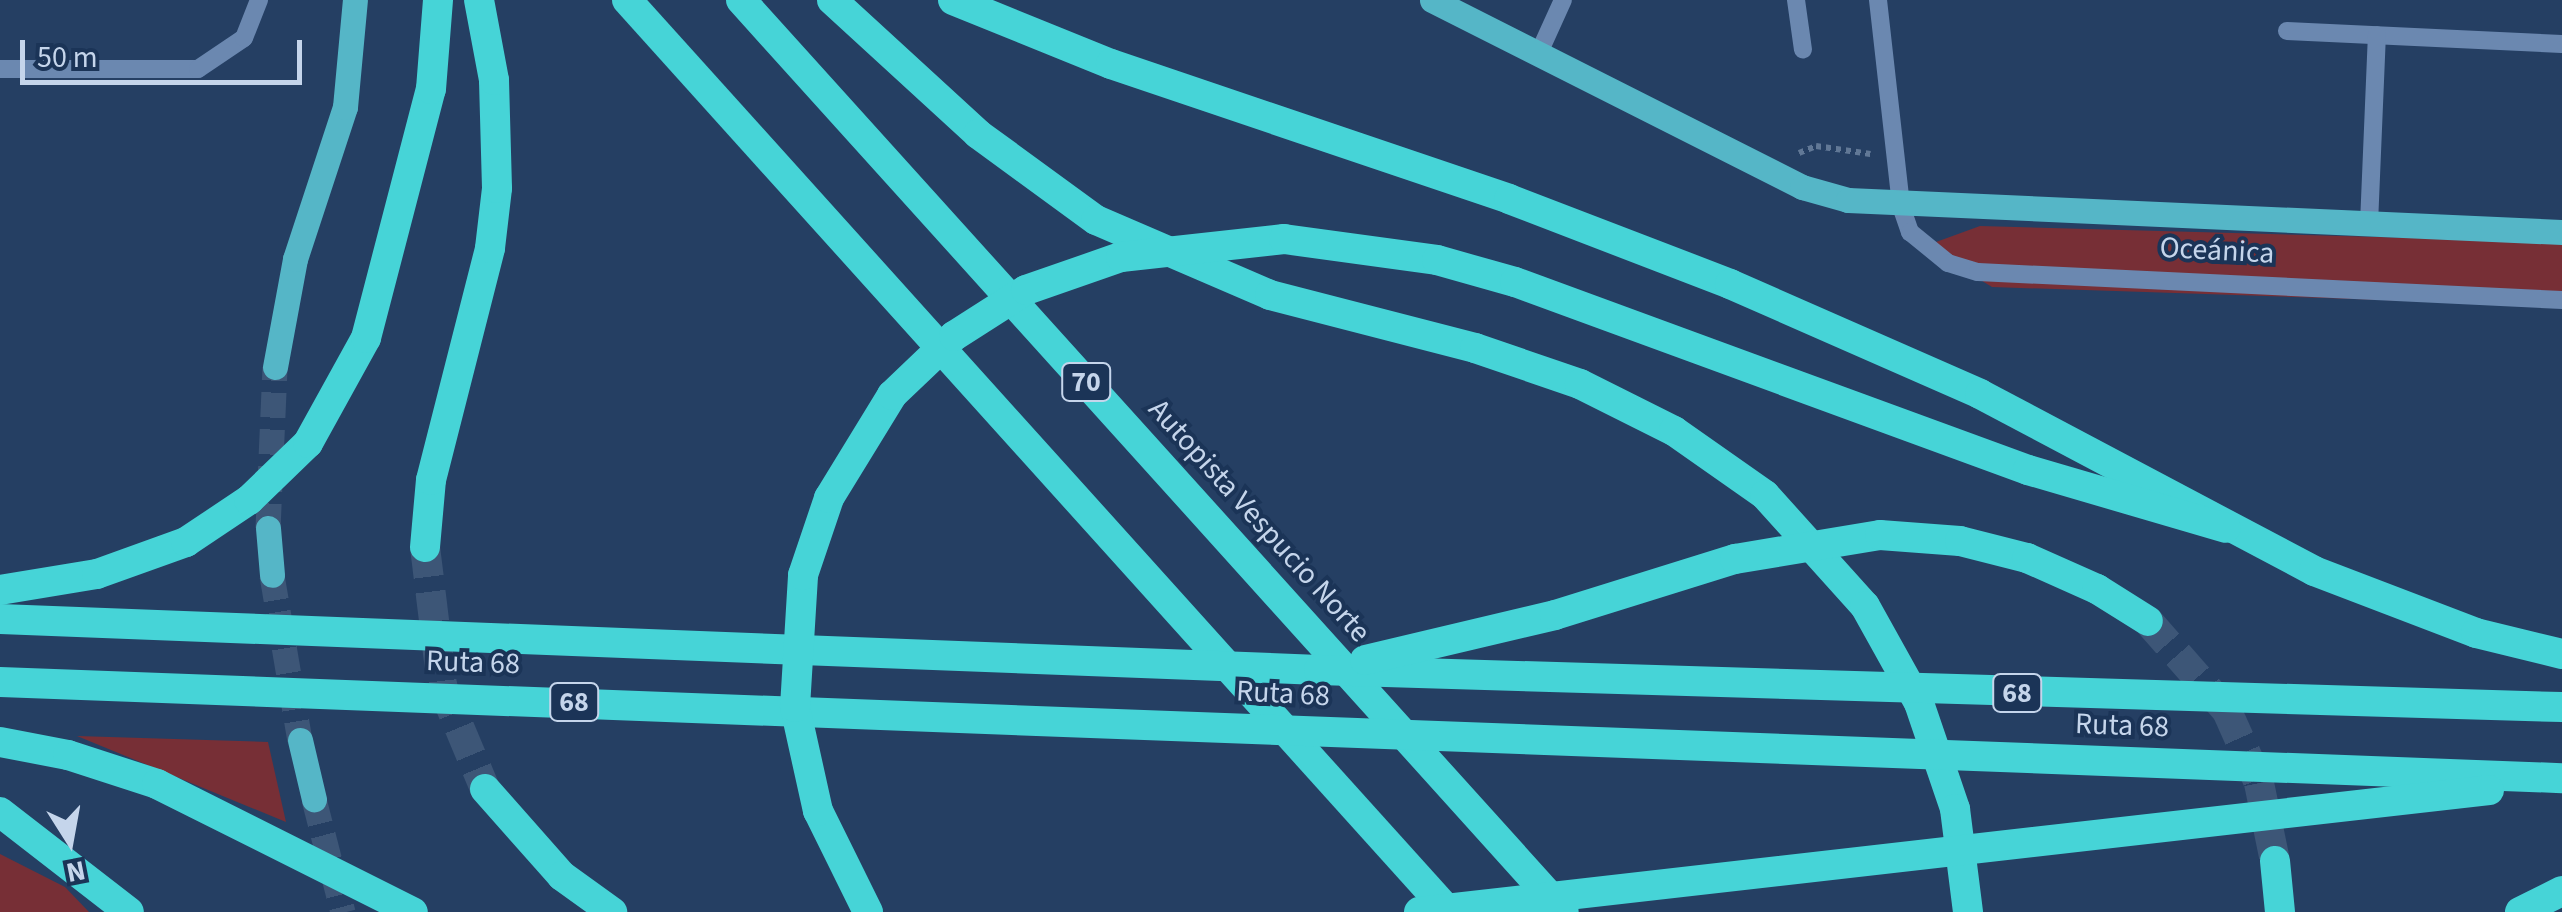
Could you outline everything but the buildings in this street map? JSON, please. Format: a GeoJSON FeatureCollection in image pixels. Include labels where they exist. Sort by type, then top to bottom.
{"type":"FeatureCollection","features":[{"type":"Feature","properties":{"kind":"highway"},"geometry":{"type":"LineString","coordinates":[[0,590],[96,574],[186,542],[270,483],[308,443],[366,338],[432,89],[438,0]]}},
{"type":"Feature","properties":{"kind":"highway"},"geometry":{"type":"LineString","coordinates":[[425,547],[430,480],[485,267],[497,188],[494,80],[478,0]]}},
{"type":"Feature","properties":{"kind":"highway"},"geometry":{"type":"LineString","coordinates":[[627,0],[1449,912]]}},
{"type":"Feature","properties":{"kind":"highway","name":"Autopista Vespucio Norte"},"geometry":{"type":"LineString","coordinates":[[741,0],[1564,912]]}},
{"type":"Feature","properties":{"kind":"highway"},"geometry":{"type":"LineString","coordinates":[[832,0],[1008,160],[1123,235],[1270,295],[1539,367],[1620,402],[1726,464],[1835,566],[1894,653],[1950,791],[1968,912]]}},
{"type":"Feature","properties":{"kind":"highway"},"geometry":{"type":"LineString","coordinates":[[952,0],[1111,64],[1509,199],[1730,284],[1980,394],[2226,528],[2405,609],[2562,654]]}},
{"type":"Feature","properties":{"kind":"highway"},"geometry":{"type":"LineString","coordinates":[[867,910],[834,850],[806,771],[794,674],[814,536],[868,427],[954,336],[1066,273],[1178,246],[1284,239],[1437,260],[1515,282],[2028,470],[2226,528]]}},
{"type":"Feature","properties":{"kind":"highway"},"geometry":{"type":"LineString","coordinates":[[1319,670],[1460,639],[1735,559],[1880,536],[1960,542],[2026,558],[2097,588],[2148,622]]}},
{"type":"Feature","properties":{"kind":"highway","name":"Ruta 68"},"geometry":{"type":"LineString","coordinates":[[0,619],[1319,670],[2562,707]]}},
{"type":"Feature","properties":{"kind":"highway","name":"Ruta 68"},"geometry":{"type":"LineString","coordinates":[[0,682],[1199,724],[1524,742],[2562,779]]}},
{"type":"Feature","properties":{"kind":"highway"},"geometry":{"type":"LineString","coordinates":[[0,742],[68,755],[157,784],[413,912]]}},
{"type":"Feature","properties":{"kind":"highway"},"geometry":{"type":"LineString","coordinates":[[1419,912],[2562,779]]}},
{"type":"Feature","properties":{"kind":"highway"},"geometry":{"type":"LineString","coordinates":[[485,789],[562,876],[612,912]]}},
{"type":"Feature","properties":{"kind":"highway"},"geometry":{"type":"LineString","coordinates":[[0,812],[130,912]]}},
{"type":"Feature","properties":{"kind":"highway"},"geometry":{"type":"LineString","coordinates":[[2276,862],[2280,912]]}},
{"type":"Feature","properties":{"kind":"highway"},"geometry":{"type":"LineString","coordinates":[[2520,912],[2562,891]]}},
{"type":"Feature","properties":{"kind":"main road"},"geometry":{"type":"LineString","coordinates":[[275,367],[295,259],[345,106],[355,0]]}},
{"type":"Feature","properties":{"kind":"main road","name":"Oceánica"},"geometry":{"type":"LineString","coordinates":[[1432,0],[1802,188],[1902,206],[2562,232]]}},
{"type":"Feature","properties":{"kind":"main road"},"geometry":{"type":"LineString","coordinates":[[268,528],[272,575]]}},
{"type":"Feature","properties":{"kind":"main road"},"geometry":{"type":"LineString","coordinates":[[300,740],[314,799]]}},
{"type":"Feature","properties":{"kind":"street"},"geometry":{"type":"LineString","coordinates":[[0,69],[198,69],[244,38],[259,0]]}},
{"type":"Feature","properties":{"kind":"street"},"geometry":{"type":"LineString","coordinates":[[1538,55],[1563,0]]}},
{"type":"Feature","properties":{"kind":"street"},"geometry":{"type":"LineString","coordinates":[[1796,0],[1803,50]]}},
{"type":"Feature","properties":{"kind":"street"},"geometry":{"type":"LineString","coordinates":[[1878,0],[1902,206]]}},
{"type":"Feature","properties":{"kind":"street"},"geometry":{"type":"LineString","coordinates":[[2288,31],[2562,44]]}},
{"type":"Feature","properties":{"kind":"street"},"geometry":{"type":"LineString","coordinates":[[2369,224],[2377,35]]}},
{"type":"Feature","properties":{"kind":"street","name":"Oceánica"},"geometry":{"type":"LineString","coordinates":[[1902,206],[1910,232],[1928,252],[1978,272],[2562,300]]}},
{"type":"Feature","properties":{"kind":"shaded area"},"geometry":{"type":"Polygon","coordinates":[[[1980,226],[2562,242],[2562,306],[1992,287],[1925,246],[1980,226]]]}},
{"type":"Feature","properties":{"kind":"shaded area"},"geometry":{"type":"Polygon","coordinates":[[[77,736],[268,742],[286,822],[77,736]]]}},
{"type":"Feature","properties":{"kind":"shaded area"},"geometry":{"type":"Polygon","coordinates":[[[0,854],[65,887],[89,912],[0,912],[0,854]]]}},
{"type":"Feature","properties":{"kind":"tunnel"},"geometry":{"type":"LineString","coordinates":[[268,528],[275,367]]}},
{"type":"Feature","properties":{"kind":"tunnel"},"geometry":{"type":"LineString","coordinates":[[425,547],[442,686],[485,789]]}},
{"type":"Feature","properties":{"kind":"tunnel"},"geometry":{"type":"LineString","coordinates":[[272,575],[300,740]]}},
{"type":"Feature","properties":{"kind":"tunnel"},"geometry":{"type":"LineString","coordinates":[[2148,621],[2227,711],[2259,783],[2275,861]]}},
{"type":"Feature","properties":{"kind":"tunnel"},"geometry":{"type":"LineString","coordinates":[[314,799],[343,912]]}}]}
